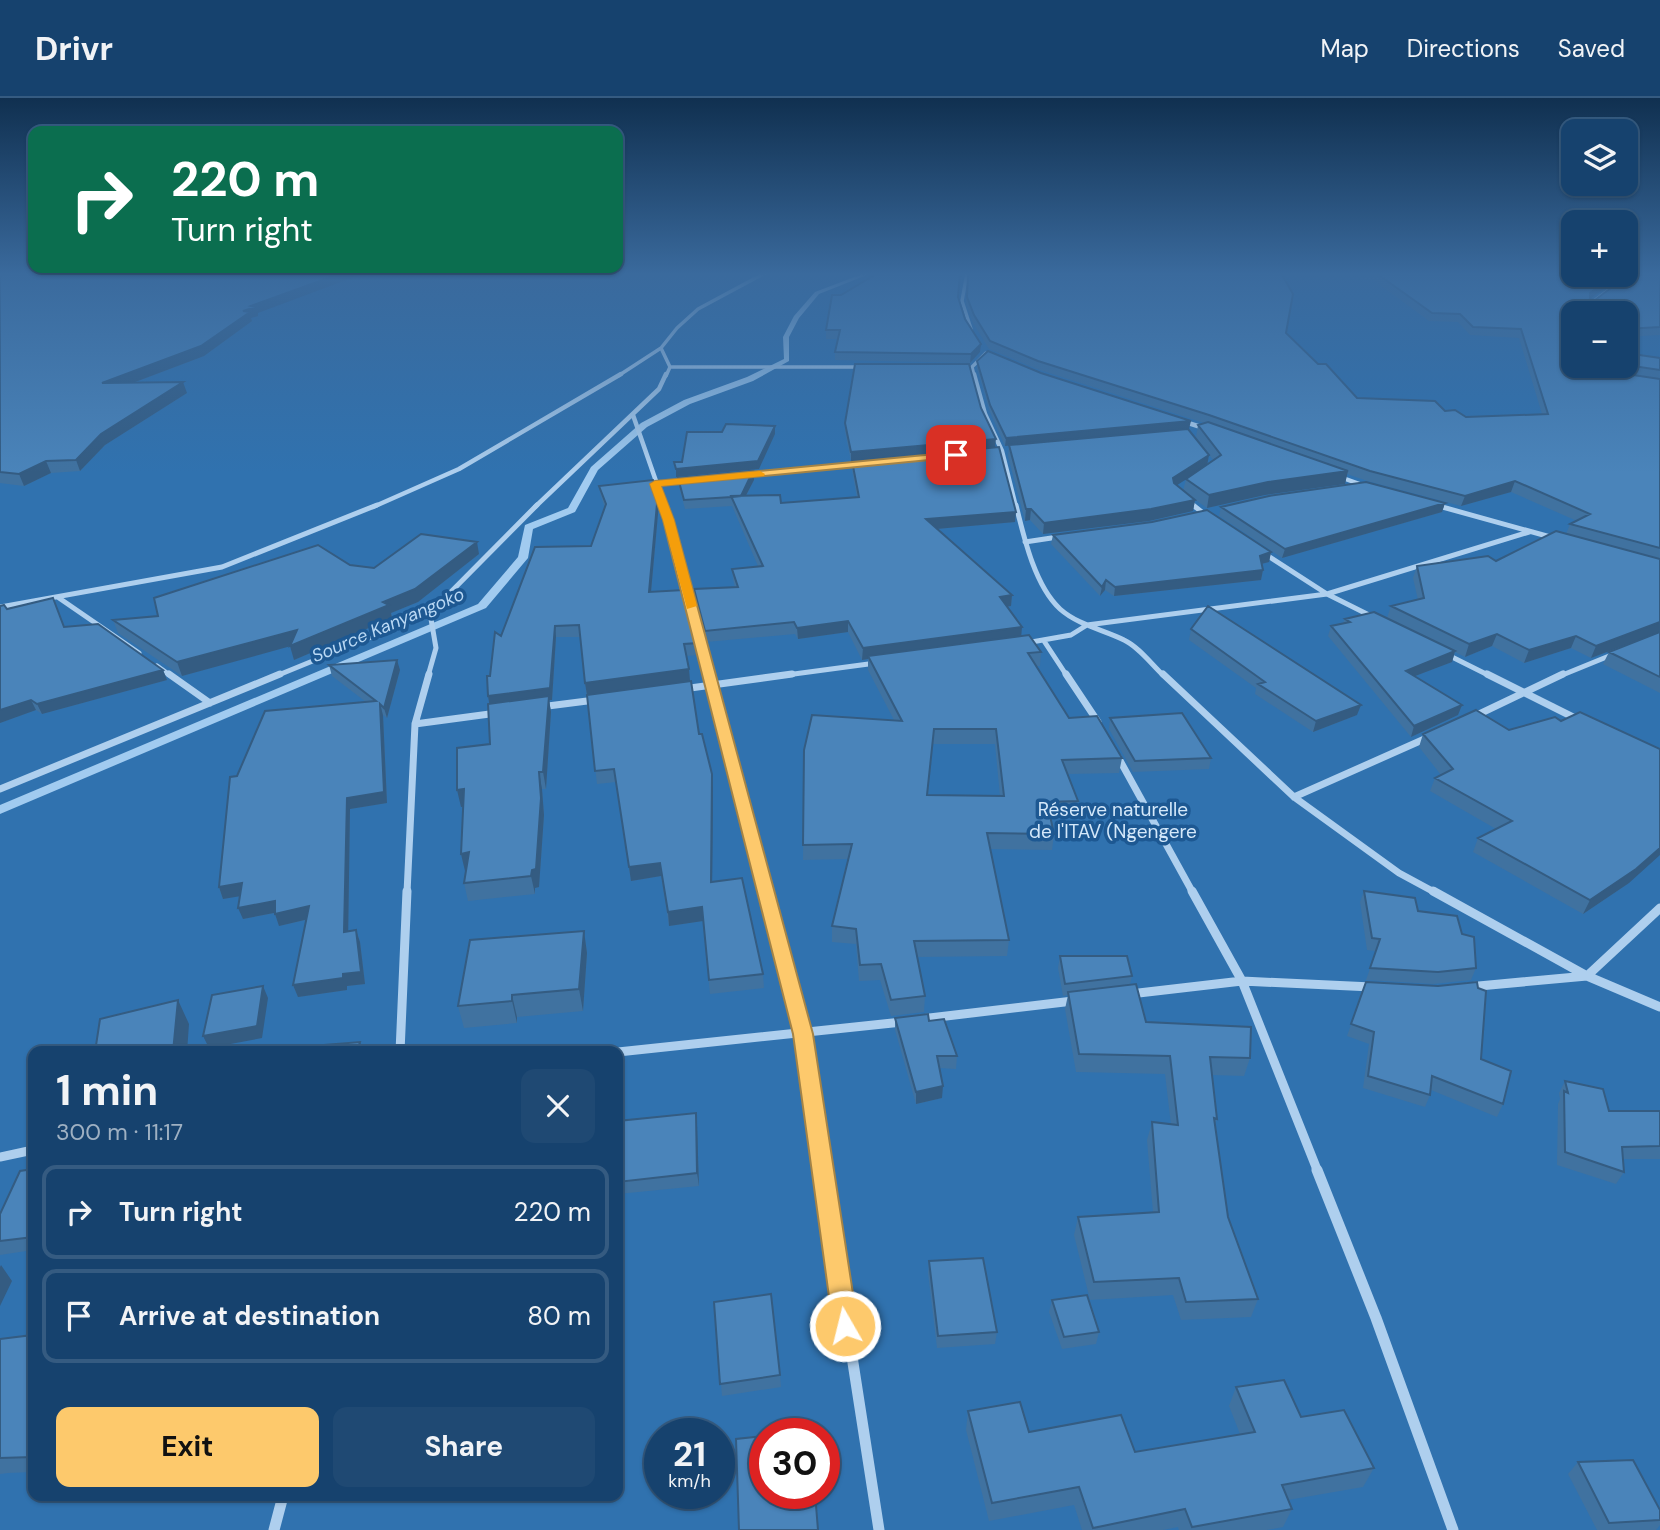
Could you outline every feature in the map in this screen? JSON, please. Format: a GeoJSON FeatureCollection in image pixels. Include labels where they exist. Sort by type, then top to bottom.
{"type":"FeatureCollection","features":[{"type":"Feature","properties":{"kind":"street"},"geometry":{"type":"LineString","coordinates":[[0,607],[222,567],[371,508],[459,469],[599,388],[661,348],[668,340]]}},
{"type":"Feature","properties":{"kind":"street"},"geometry":{"type":"LineString","coordinates":[[981,345],[986,353],[997,358]]}},
{"type":"Feature","properties":{"kind":"street"},"geometry":{"type":"LineString","coordinates":[[661,348],[670,367]]}},
{"type":"Feature","properties":{"kind":"street"},"geometry":{"type":"LineString","coordinates":[[959,367],[972,367],[986,353]]}},
{"type":"Feature","properties":{"kind":"street"},"geometry":{"type":"LineString","coordinates":[[670,367],[868,367]]}},
{"type":"Feature","properties":{"kind":"street"},"geometry":{"type":"LineString","coordinates":[[0,789],[430,613],[512,529],[659,389],[670,367]]}},
{"type":"Feature","properties":{"kind":"street"},"geometry":{"type":"LineString","coordinates":[[972,367],[985,414],[1002,451],[1025,542],[1038,578],[1060,609],[1087,625],[1127,642],[1294,797],[1399,873],[1587,976],[1660,1007]]}},
{"type":"Feature","properties":{"kind":"street"},"geometry":{"type":"LineString","coordinates":[[633,415],[668,520],[803,1034],[856,1394],[879,1530]]}},
{"type":"Feature","properties":{"kind":"street"},"geometry":{"type":"LineString","coordinates":[[1181,421],[1219,433]]}},
{"type":"Feature","properties":{"kind":"street"},"geometry":{"type":"LineString","coordinates":[[1188,434],[1206,429]]}},
{"type":"Feature","properties":{"kind":"street"},"geometry":{"type":"LineString","coordinates":[[989,452],[1015,450]]}},
{"type":"Feature","properties":{"kind":"street"},"geometry":{"type":"LineString","coordinates":[[737,476],[860,464]]}},
{"type":"Feature","properties":{"kind":"street"},"geometry":{"type":"LineString","coordinates":[[1329,473],[1366,486],[1353,488]]}},
{"type":"Feature","properties":{"kind":"street"},"geometry":{"type":"LineString","coordinates":[[655,484],[696,480]]}},
{"type":"Feature","properties":{"kind":"street"},"geometry":{"type":"LineString","coordinates":[[1185,499],[1216,523]]}},
{"type":"Feature","properties":{"kind":"street"},"geometry":{"type":"LineString","coordinates":[[1429,503],[1555,539]]}},
{"type":"Feature","properties":{"kind":"street"},"geometry":{"type":"LineString","coordinates":[[1194,517],[1217,512]]}},
{"type":"Feature","properties":{"kind":"street"},"geometry":{"type":"LineString","coordinates":[[1016,645],[1071,635],[1087,625],[1327,594],[1529,532]]}},
{"type":"Feature","properties":{"kind":"street"},"geometry":{"type":"LineString","coordinates":[[1025,542],[1062,537]]}},
{"type":"Feature","properties":{"kind":"street"},"geometry":{"type":"LineString","coordinates":[[1261,551],[1327,594],[1376,619]]}},
{"type":"Feature","properties":{"kind":"street"},"geometry":{"type":"LineString","coordinates":[[59,598],[210,702]]}},
{"type":"Feature","properties":{"kind":"street"},"geometry":{"type":"LineString","coordinates":[[400,1046],[415,724],[436,648],[430,613]]}},
{"type":"Feature","properties":{"kind":"street"},"geometry":{"type":"LineString","coordinates":[[1044,641],[1101,727]]}},
{"type":"Feature","properties":{"kind":"street"},"geometry":{"type":"LineString","coordinates":[[1438,650],[1586,724]]}},
{"type":"Feature","properties":{"kind":"street"},"geometry":{"type":"LineString","coordinates":[[1464,721],[1583,665],[1620,652]]}},
{"type":"Feature","properties":{"kind":"street"},"geometry":{"type":"LineString","coordinates":[[671,690],[877,663]]}},
{"type":"Feature","properties":{"kind":"street"},"geometry":{"type":"LineString","coordinates":[[536,708],[604,699]]}},
{"type":"Feature","properties":{"kind":"street"},"geometry":{"type":"LineString","coordinates":[[415,724],[509,711]]}},
{"type":"Feature","properties":{"kind":"street"},"geometry":{"type":"LineString","coordinates":[[1294,797],[1440,732]]}},
{"type":"Feature","properties":{"kind":"street"},"geometry":{"type":"LineString","coordinates":[[1113,749],[1242,981],[1376,1318],[1454,1530]]}},
{"type":"Feature","properties":{"kind":"street"},"geometry":{"type":"LineString","coordinates":[[1459,988],[1587,976],[1660,908]]}},
{"type":"Feature","properties":{"kind":"street"},"geometry":{"type":"LineString","coordinates":[[1118,996],[1242,981],[1378,988]]}},
{"type":"Feature","properties":{"kind":"street"},"geometry":{"type":"LineString","coordinates":[[623,1052],[803,1034],[1077,1001]]}},
{"type":"Feature","properties":{"kind":"street"},"geometry":{"type":"LineString","coordinates":[[0,1157],[28,1151]]}},
{"type":"Feature","properties":{"kind":"street"},"geometry":{"type":"LineString","coordinates":[[274,1530],[283,1501]]}},
{"type":"Feature","properties":{"kind":"green space","name":"Réserve naturelle de l'ITAV (Ngengere"},"geometry":{"type":"Polygon","coordinates":[[[0,340],[1561,340],[1561,378],[1638,378],[1638,340],[1660,340],[1660,1530],[0,1530],[0,340]]]}},
{"type":"Feature","properties":{"kind":"building"},"geometry":{"type":"Polygon","coordinates":[[[0,340],[210,340],[201,346],[102,383],[183,382],[101,434],[76,460],[46,461],[19,474],[0,472],[0,340]]]}},
{"type":"Feature","properties":{"kind":"building"},"geometry":{"type":"Polygon","coordinates":[[[838,340],[978,340],[981,344],[971,354],[835,352],[838,340]]]}},
{"type":"Feature","properties":{"kind":"building"},"geometry":{"type":"Polygon","coordinates":[[[989,340],[1293,340],[1318,364],[1326,364],[1357,398],[1435,401],[1445,411],[1455,410],[1466,417],[1548,414],[1524,340],[1561,340],[1561,378],[1638,378],[1638,376],[1660,379],[1660,548],[1570,524],[1590,514],[1515,481],[1465,496],[1370,471],[1209,415],[1038,361],[989,340]]]}},
{"type":"Feature","properties":{"kind":"building"},"geometry":{"type":"Polygon","coordinates":[[[988,351],[1041,373],[1191,421],[1006,438],[990,405],[977,361],[988,351]]]}},
{"type":"Feature","properties":{"kind":"building"},"geometry":{"type":"Polygon","coordinates":[[[1638,355],[1660,358],[1660,370],[1638,367],[1638,355]]]}},
{"type":"Feature","properties":{"kind":"building"},"geometry":{"type":"Polygon","coordinates":[[[855,364],[969,364],[981,408],[996,439],[851,452],[845,423],[855,364]]]}},
{"type":"Feature","properties":{"kind":"building"},"geometry":{"type":"Polygon","coordinates":[[[1208,422],[1348,471],[1268,482],[1209,495],[1186,479],[1221,455],[1198,425],[1208,422]]]}},
{"type":"Feature","properties":{"kind":"building"},"geometry":{"type":"Polygon","coordinates":[[[726,424],[775,426],[758,461],[676,469],[674,462],[682,462],[687,432],[722,432],[726,424]]]}},
{"type":"Feature","properties":{"kind":"building"},"geometry":{"type":"Polygon","coordinates":[[[1188,429],[1209,455],[1173,478],[1174,483],[1195,500],[1151,509],[1044,523],[1031,509],[1026,509],[1009,445],[1188,429]]]}},
{"type":"Feature","properties":{"kind":"building"},"geometry":{"type":"Polygon","coordinates":[[[999,447],[1016,512],[926,519],[1012,595],[1000,597],[1022,627],[863,648],[848,621],[797,628],[794,622],[705,631],[694,589],[738,587],[732,569],[763,566],[731,496],[780,495],[781,503],[859,497],[852,461],[999,447]]]}},
{"type":"Feature","properties":{"kind":"building"},"geometry":{"type":"Polygon","coordinates":[[[753,471],[741,496],[732,497],[684,500],[678,478],[753,471]]]}},
{"type":"Feature","properties":{"kind":"building"},"geometry":{"type":"Polygon","coordinates":[[[653,480],[658,493],[649,592],[684,590],[698,643],[684,644],[689,669],[585,683],[579,625],[555,626],[550,688],[488,696],[487,676],[490,676],[495,632],[501,636],[535,547],[591,546],[606,504],[599,486],[653,480]]]}},
{"type":"Feature","properties":{"kind":"building"},"geometry":{"type":"Polygon","coordinates":[[[1366,482],[1445,503],[1285,549],[1221,507],[1269,496],[1366,482]]]}},
{"type":"Feature","properties":{"kind":"building"},"geometry":{"type":"Polygon","coordinates":[[[1207,510],[1271,552],[1260,556],[1263,570],[1115,587],[1106,580],[1102,587],[1053,535],[1152,522],[1207,510]]]}},
{"type":"Feature","properties":{"kind":"building"},"geometry":{"type":"Polygon","coordinates":[[[1556,531],[1660,559],[1660,622],[1596,646],[1576,636],[1529,650],[1497,634],[1469,644],[1391,606],[1424,598],[1417,566],[1488,556],[1496,561],[1556,531]]]}},
{"type":"Feature","properties":{"kind":"building"},"geometry":{"type":"Polygon","coordinates":[[[421,534],[477,542],[415,589],[383,602],[389,605],[290,646],[297,630],[177,662],[113,620],[158,616],[154,598],[318,545],[350,565],[374,568],[421,534]]]}},
{"type":"Feature","properties":{"kind":"building"},"geometry":{"type":"Polygon","coordinates":[[[53,598],[64,627],[98,624],[163,670],[37,704],[31,700],[0,710],[0,606],[4,605],[7,609],[53,598]]]}},
{"type":"Feature","properties":{"kind":"building"},"geometry":{"type":"Polygon","coordinates":[[[1208,606],[1361,705],[1316,721],[1258,684],[1265,682],[1191,629],[1208,606]]]}},
{"type":"Feature","properties":{"kind":"building"},"geometry":{"type":"Polygon","coordinates":[[[1374,612],[1455,651],[1406,671],[1462,705],[1414,726],[1331,626],[1350,622],[1345,619],[1374,612]]]}},
{"type":"Feature","properties":{"kind":"building"},"geometry":{"type":"Polygon","coordinates":[[[1660,632],[1660,677],[1609,652],[1660,632]]]}},
{"type":"Feature","properties":{"kind":"building"},"geometry":{"type":"Polygon","coordinates":[[[1029,635],[1041,652],[1028,653],[1069,718],[1097,716],[1122,758],[1062,760],[1078,801],[1047,802],[1054,834],[987,833],[1009,940],[914,941],[925,996],[891,1000],[881,964],[860,965],[856,929],[832,926],[852,844],[803,845],[804,750],[812,715],[902,721],[868,656],[1029,635]],[[934,729],[927,795],[1004,796],[996,729],[934,729]]]}},
{"type":"Feature","properties":{"kind":"building"},"geometry":{"type":"Polygon","coordinates":[[[397,660],[384,708],[380,704],[384,792],[347,798],[344,932],[356,930],[361,972],[343,974],[343,978],[293,985],[309,906],[275,914],[275,901],[238,908],[242,883],[219,887],[230,777],[237,776],[265,711],[376,701],[329,665],[397,660]]]}},
{"type":"Feature","properties":{"kind":"building"},"geometry":{"type":"Polygon","coordinates":[[[691,681],[699,734],[702,734],[712,774],[711,882],[742,878],[763,974],[709,980],[702,907],[668,912],[660,863],[629,867],[614,769],[595,771],[587,695],[691,681]]]}},
{"type":"Feature","properties":{"kind":"building"},"geometry":{"type":"Polygon","coordinates":[[[549,696],[543,772],[539,772],[541,798],[536,869],[532,870],[531,876],[464,883],[469,852],[461,854],[464,789],[457,790],[457,748],[490,744],[488,704],[549,696]]]}},
{"type":"Feature","properties":{"kind":"building"},"geometry":{"type":"Polygon","coordinates":[[[1476,710],[1509,730],[1555,717],[1561,721],[1580,712],[1660,749],[1660,848],[1636,869],[1590,900],[1478,838],[1512,821],[1435,778],[1453,769],[1423,734],[1476,710]]]}},
{"type":"Feature","properties":{"kind":"building"},"geometry":{"type":"Polygon","coordinates":[[[1182,713],[1211,758],[1135,761],[1110,718],[1182,713]]]}},
{"type":"Feature","properties":{"kind":"building"},"geometry":{"type":"Polygon","coordinates":[[[1364,891],[1415,898],[1418,911],[1457,916],[1462,934],[1474,937],[1476,968],[1438,972],[1370,968],[1380,939],[1372,938],[1364,891]]]}},
{"type":"Feature","properties":{"kind":"building"},"geometry":{"type":"Polygon","coordinates":[[[584,931],[579,989],[512,995],[512,1001],[458,1006],[470,940],[584,931]]]}},
{"type":"Feature","properties":{"kind":"building"},"geometry":{"type":"Polygon","coordinates":[[[1060,956],[1127,956],[1132,976],[1065,984],[1060,956]]]}},
{"type":"Feature","properties":{"kind":"building"},"geometry":{"type":"Polygon","coordinates":[[[1366,982],[1438,986],[1477,982],[1478,988],[1486,991],[1481,1059],[1511,1071],[1503,1104],[1432,1076],[1430,1095],[1368,1076],[1374,1032],[1351,1024],[1366,982]]]}},
{"type":"Feature","properties":{"kind":"building"},"geometry":{"type":"Polygon","coordinates":[[[1136,984],[1146,1022],[1251,1027],[1250,1058],[1210,1057],[1217,1119],[1214,1118],[1228,1217],[1258,1299],[1186,1302],[1179,1278],[1094,1282],[1078,1217],[1159,1212],[1152,1122],[1178,1125],[1170,1056],[1079,1054],[1068,992],[1136,984]]]}},
{"type":"Feature","properties":{"kind":"building"},"geometry":{"type":"Polygon","coordinates":[[[263,986],[257,1026],[203,1036],[212,995],[263,986]]]}},
{"type":"Feature","properties":{"kind":"building"},"geometry":{"type":"Polygon","coordinates":[[[178,1000],[174,1046],[96,1046],[100,1019],[178,1000]]]}},
{"type":"Feature","properties":{"kind":"building"},"geometry":{"type":"Polygon","coordinates":[[[928,1014],[929,1021],[944,1019],[957,1056],[937,1056],[943,1086],[916,1092],[895,1018],[928,1014]]]}},
{"type":"Feature","properties":{"kind":"building"},"geometry":{"type":"Polygon","coordinates":[[[360,1042],[359,1046],[311,1046],[360,1042]]]}},
{"type":"Feature","properties":{"kind":"building"},"geometry":{"type":"Polygon","coordinates":[[[1565,1081],[1603,1089],[1609,1111],[1660,1111],[1660,1146],[1622,1147],[1624,1172],[1565,1152],[1564,1091],[1568,1093],[1565,1081]]]}},
{"type":"Feature","properties":{"kind":"building"},"geometry":{"type":"Polygon","coordinates":[[[696,1113],[697,1173],[623,1181],[623,1120],[696,1113]]]}},
{"type":"Feature","properties":{"kind":"building"},"geometry":{"type":"Polygon","coordinates":[[[28,1170],[28,1238],[0,1241],[0,1214],[20,1171],[28,1170]]]}},
{"type":"Feature","properties":{"kind":"building"},"geometry":{"type":"Polygon","coordinates":[[[983,1258],[997,1332],[938,1336],[929,1261],[983,1258]]]}},
{"type":"Feature","properties":{"kind":"building"},"geometry":{"type":"Polygon","coordinates":[[[771,1294],[780,1375],[720,1384],[714,1302],[771,1294]]]}},
{"type":"Feature","properties":{"kind":"building"},"geometry":{"type":"Polygon","coordinates":[[[1087,1295],[1099,1332],[1064,1337],[1052,1300],[1087,1295]]]}},
{"type":"Feature","properties":{"kind":"building"},"geometry":{"type":"Polygon","coordinates":[[[28,1336],[28,1457],[0,1458],[0,1339],[28,1336]]]}},
{"type":"Feature","properties":{"kind":"building"},"geometry":{"type":"Polygon","coordinates":[[[1284,1380],[1301,1417],[1344,1410],[1374,1468],[1282,1485],[1292,1509],[1192,1527],[1185,1509],[1093,1528],[1079,1487],[992,1503],[968,1411],[1020,1402],[1029,1432],[1121,1415],[1135,1452],[1255,1432],[1236,1387],[1284,1380]]]}},
{"type":"Feature","properties":{"kind":"building"},"geometry":{"type":"Polygon","coordinates":[[[749,1438],[749,1509],[816,1509],[818,1530],[739,1530],[736,1439],[749,1438]]]}},
{"type":"Feature","properties":{"kind":"building"},"geometry":{"type":"Polygon","coordinates":[[[1633,1460],[1660,1510],[1660,1520],[1609,1523],[1578,1462],[1633,1460]]]}},
{"type":"Feature","properties":{"kind":"waterway","name":"Source Kanyangoko"},"geometry":{"type":"LineString","coordinates":[[0,810],[482,606],[523,558],[528,527],[572,510],[594,469],[644,425],[687,402],[750,379],[787,360],[786,340]]}},
{"type":"Feature","properties":{"kind":"slow traffic"},"geometry":{"type":"LineString","coordinates":[[691,606],[668,520],[655,484],[760,474]]}},
{"type":"Feature","properties":{"kind":"route"},"geometry":{"type":"LineString","coordinates":[[845,1326],[803,1034],[668,520],[655,484],[956,455]]}}]}
